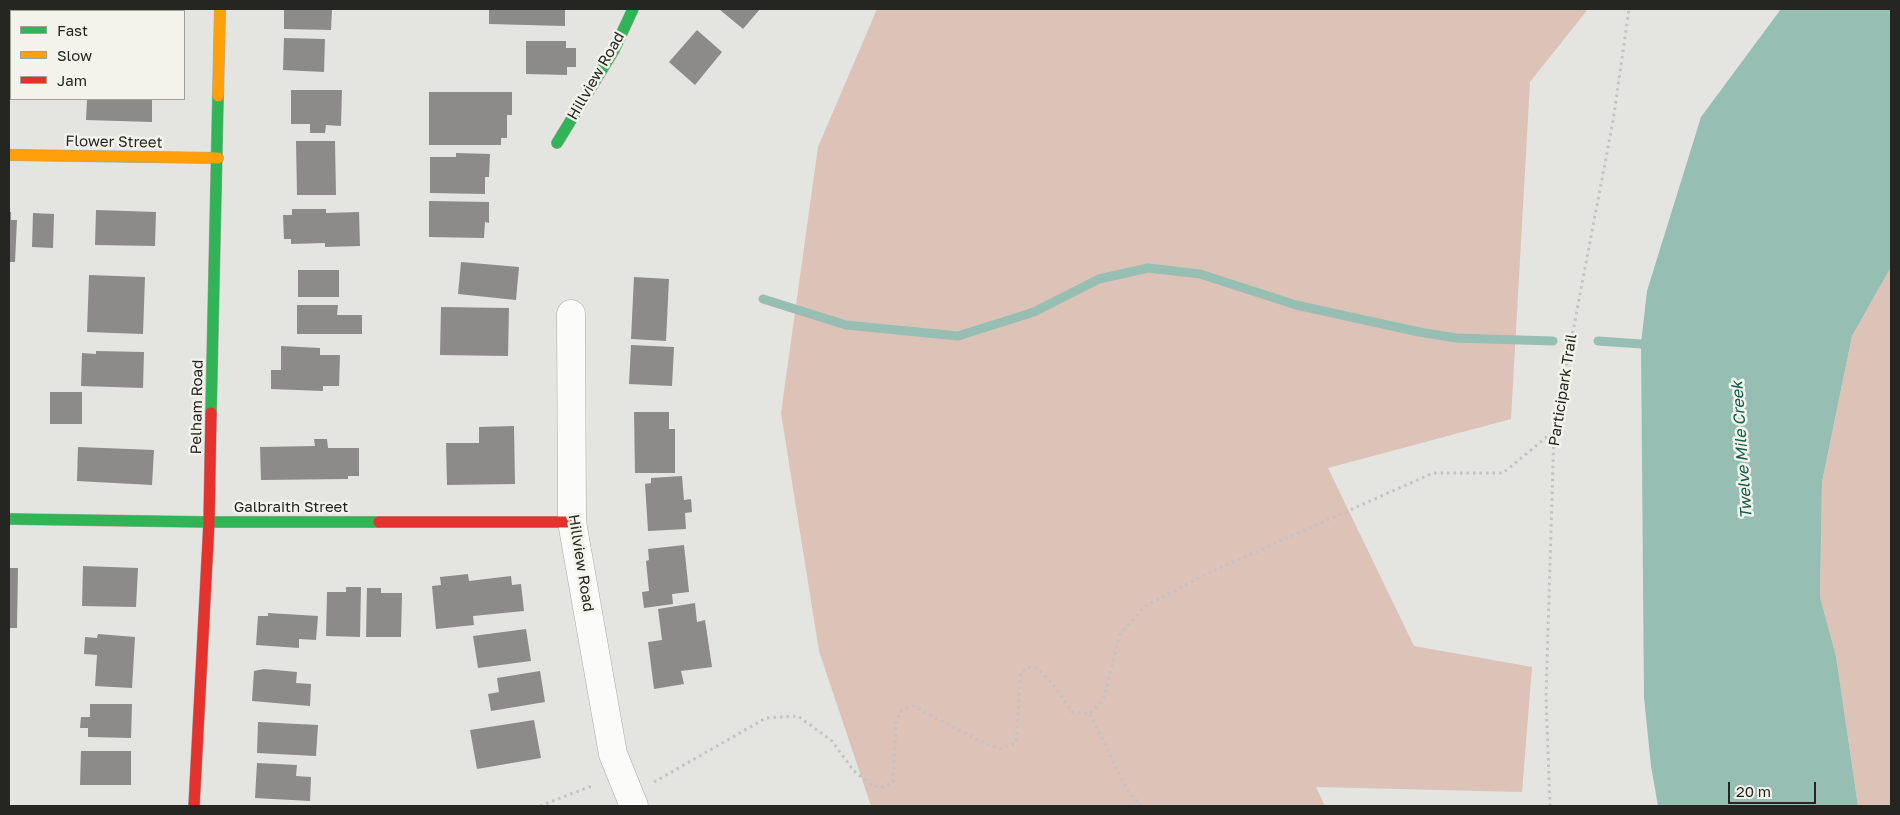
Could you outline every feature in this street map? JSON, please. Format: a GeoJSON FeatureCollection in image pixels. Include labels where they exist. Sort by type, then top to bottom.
{"type":"FeatureCollection","features":[{"type":"Feature","properties":{"kind":"street","name":"Pelham Road"},"geometry":{"type":"LineString","coordinates":[[194,806],[209,522],[220,9]]}},
{"type":"Feature","properties":{"kind":"street","name":"Hillview Road"},"geometry":{"type":"LineString","coordinates":[[557,143],[614,50],[633,9]]}},
{"type":"Feature","properties":{"kind":"street","name":"Flower Street"},"geometry":{"type":"LineString","coordinates":[[9,155],[218,158]]}},
{"type":"Feature","properties":{"kind":"street","name":"Hillview Road"},"geometry":{"type":"LineString","coordinates":[[570,314],[572,522],[613,754],[632,801]]}},
{"type":"Feature","properties":{"kind":"street","name":"Galbraith Street"},"geometry":{"type":"LineString","coordinates":[[9,519],[209,522],[572,522]]}},
{"type":"Feature","properties":{"kind":"path","name":"Participark Trail"},"geometry":{"type":"LineString","coordinates":[[1550,806],[1546,697],[1554,431],[1613,121],[1628,9]]}},
{"type":"Feature","properties":{"kind":"path"},"geometry":{"type":"LineString","coordinates":[[1090,714],[1104,698],[1120,634],[1144,606],[1206,574],[1433,473],[1503,474],[1554,431]]}},
{"type":"Feature","properties":{"kind":"path"},"geometry":{"type":"LineString","coordinates":[[540,806],[589,787],[632,801],[766,718],[798,716],[832,740],[854,772],[880,788],[893,782],[896,721],[902,710],[913,706],[980,741],[1000,749],[1016,743],[1021,672],[1028,667],[1039,669],[1055,687],[1072,712],[1090,714]]}},
{"type":"Feature","properties":{"kind":"path"},"geometry":{"type":"LineString","coordinates":[[1090,714],[1126,788],[1141,806]]}},
{"type":"Feature","properties":{"kind":"shaded area"},"geometry":{"type":"Polygon","coordinates":[[[877,9],[1588,9],[1530,82],[1511,419],[1328,468],[1414,646],[1532,667],[1522,792],[1316,787],[1325,806],[871,806],[819,651],[781,413],[818,147],[877,9]]]}},
{"type":"Feature","properties":{"kind":"shaded area"},"geometry":{"type":"Polygon","coordinates":[[[1891,267],[1891,806],[1858,806],[1836,656],[1820,597],[1822,482],[1852,336],[1891,267]]]}},
{"type":"Feature","properties":{"kind":"water","name":"Twelve Mile Creek"},"geometry":{"type":"Polygon","coordinates":[[[1781,9],[1891,9],[1891,267],[1852,336],[1822,482],[1820,597],[1836,656],[1858,806],[1658,806],[1651,766],[1644,697],[1641,344],[1647,291],[1701,117],[1781,9]]]}},
{"type":"Feature","properties":{"kind":"building"},"geometry":{"type":"Polygon","coordinates":[[[37,9],[71,9],[71,10],[37,9]]]}},
{"type":"Feature","properties":{"kind":"building"},"geometry":{"type":"Polygon","coordinates":[[[96,9],[154,9],[154,10],[96,9]]]}},
{"type":"Feature","properties":{"kind":"building"},"geometry":{"type":"Polygon","coordinates":[[[284,9],[332,9],[331,30],[284,29],[284,9]]]}},
{"type":"Feature","properties":{"kind":"building"},"geometry":{"type":"Polygon","coordinates":[[[489,9],[565,9],[565,26],[489,24],[489,9]]]}},
{"type":"Feature","properties":{"kind":"building"},"geometry":{"type":"Polygon","coordinates":[[[719,9],[760,9],[743,29],[719,9]]]}},
{"type":"Feature","properties":{"kind":"building"},"geometry":{"type":"Polygon","coordinates":[[[697,30],[722,52],[695,85],[669,62],[697,30]]]}},
{"type":"Feature","properties":{"kind":"building"},"geometry":{"type":"Polygon","coordinates":[[[284,38],[325,39],[324,72],[283,70],[284,38]]]}},
{"type":"Feature","properties":{"kind":"building"},"geometry":{"type":"Polygon","coordinates":[[[9,40],[10,40],[10,81],[9,40]]]}},
{"type":"Feature","properties":{"kind":"building"},"geometry":{"type":"Polygon","coordinates":[[[526,41],[566,41],[566,48],[576,48],[576,67],[567,67],[567,75],[526,74],[526,41]]]}},
{"type":"Feature","properties":{"kind":"building"},"geometry":{"type":"Polygon","coordinates":[[[291,90],[342,90],[341,126],[326,125],[325,133],[310,133],[310,124],[291,124],[291,90]]]}},
{"type":"Feature","properties":{"kind":"building"},"geometry":{"type":"Polygon","coordinates":[[[429,92],[512,92],[512,115],[507,115],[507,138],[501,138],[501,145],[429,145],[429,92]]]}},
{"type":"Feature","properties":{"kind":"building"},"geometry":{"type":"Polygon","coordinates":[[[87,100],[152,100],[152,122],[86,120],[87,100]]]}},
{"type":"Feature","properties":{"kind":"building"},"geometry":{"type":"Polygon","coordinates":[[[296,141],[335,141],[336,195],[297,195],[296,141]]]}},
{"type":"Feature","properties":{"kind":"building"},"geometry":{"type":"Polygon","coordinates":[[[456,153],[490,154],[489,177],[485,177],[485,194],[430,193],[430,157],[456,157],[456,153]]]}},
{"type":"Feature","properties":{"kind":"building"},"geometry":{"type":"Polygon","coordinates":[[[429,201],[489,202],[489,223],[485,222],[484,238],[429,237],[429,201]]]}},
{"type":"Feature","properties":{"kind":"building"},"geometry":{"type":"Polygon","coordinates":[[[292,209],[326,209],[326,213],[359,212],[360,246],[325,247],[325,243],[291,244],[291,239],[284,239],[283,215],[292,215],[292,209]]]}},
{"type":"Feature","properties":{"kind":"building"},"geometry":{"type":"Polygon","coordinates":[[[96,210],[156,212],[155,246],[95,245],[96,210]]]}},
{"type":"Feature","properties":{"kind":"building"},"geometry":{"type":"Polygon","coordinates":[[[9,212],[11,212],[11,220],[17,220],[15,262],[9,262],[9,212]]]}},
{"type":"Feature","properties":{"kind":"building"},"geometry":{"type":"Polygon","coordinates":[[[33,213],[54,214],[53,248],[32,247],[33,213]]]}},
{"type":"Feature","properties":{"kind":"building"},"geometry":{"type":"Polygon","coordinates":[[[461,262],[519,267],[516,300],[458,294],[461,262]]]}},
{"type":"Feature","properties":{"kind":"building"},"geometry":{"type":"Polygon","coordinates":[[[298,270],[339,270],[339,297],[298,297],[298,270]]]}},
{"type":"Feature","properties":{"kind":"building"},"geometry":{"type":"Polygon","coordinates":[[[89,275],[145,277],[143,334],[87,332],[89,275]]]}},
{"type":"Feature","properties":{"kind":"building"},"geometry":{"type":"Polygon","coordinates":[[[634,277],[669,279],[666,341],[631,339],[634,277]]]}},
{"type":"Feature","properties":{"kind":"building"},"geometry":{"type":"Polygon","coordinates":[[[297,305],[338,305],[337,315],[362,315],[362,334],[297,334],[297,305]]]}},
{"type":"Feature","properties":{"kind":"building"},"geometry":{"type":"Polygon","coordinates":[[[441,307],[509,308],[508,356],[440,355],[441,307]]]}},
{"type":"Feature","properties":{"kind":"building"},"geometry":{"type":"Polygon","coordinates":[[[631,345],[674,347],[672,386],[629,384],[631,345]]]}},
{"type":"Feature","properties":{"kind":"building"},"geometry":{"type":"Polygon","coordinates":[[[281,346],[320,348],[320,355],[340,355],[339,386],[323,386],[323,391],[271,389],[271,370],[281,370],[281,346]]]}},
{"type":"Feature","properties":{"kind":"building"},"geometry":{"type":"Polygon","coordinates":[[[96,351],[144,352],[143,388],[81,386],[82,353],[96,354],[96,351]]]}},
{"type":"Feature","properties":{"kind":"building"},"geometry":{"type":"Polygon","coordinates":[[[50,392],[82,392],[82,424],[50,424],[50,392]]]}},
{"type":"Feature","properties":{"kind":"building"},"geometry":{"type":"Polygon","coordinates":[[[634,412],[669,412],[669,429],[675,429],[675,473],[635,473],[634,412]]]}},
{"type":"Feature","properties":{"kind":"building"},"geometry":{"type":"Polygon","coordinates":[[[514,426],[515,484],[447,485],[446,443],[479,443],[479,427],[514,426]]]}},
{"type":"Feature","properties":{"kind":"building"},"geometry":{"type":"Polygon","coordinates":[[[314,439],[327,439],[328,448],[359,448],[359,476],[348,476],[348,479],[261,480],[260,447],[315,446],[314,439]]]}},
{"type":"Feature","properties":{"kind":"building"},"geometry":{"type":"Polygon","coordinates":[[[78,447],[154,450],[152,485],[77,481],[78,447]]]}},
{"type":"Feature","properties":{"kind":"building"},"geometry":{"type":"Polygon","coordinates":[[[682,476],[684,500],[691,499],[692,512],[685,513],[686,529],[648,531],[645,484],[651,483],[651,478],[682,476]]]}},
{"type":"Feature","properties":{"kind":"building"},"geometry":{"type":"Polygon","coordinates":[[[684,545],[689,592],[672,594],[673,604],[644,608],[642,592],[649,591],[646,561],[649,560],[648,549],[684,545]]]}},
{"type":"Feature","properties":{"kind":"building"},"geometry":{"type":"Polygon","coordinates":[[[83,566],[138,568],[136,607],[82,606],[83,566]]]}},
{"type":"Feature","properties":{"kind":"building"},"geometry":{"type":"Polygon","coordinates":[[[9,568],[18,568],[17,628],[9,628],[9,568]]]}},
{"type":"Feature","properties":{"kind":"building"},"geometry":{"type":"Polygon","coordinates":[[[468,574],[469,581],[511,576],[512,585],[521,584],[524,611],[473,616],[474,625],[436,629],[432,586],[441,585],[440,577],[468,574]]]}},
{"type":"Feature","properties":{"kind":"building"},"geometry":{"type":"Polygon","coordinates":[[[346,587],[361,587],[360,637],[326,636],[327,592],[346,592],[346,587]]]}},
{"type":"Feature","properties":{"kind":"building"},"geometry":{"type":"Polygon","coordinates":[[[367,588],[381,588],[381,593],[402,593],[401,637],[366,637],[367,588]]]}},
{"type":"Feature","properties":{"kind":"building"},"geometry":{"type":"Polygon","coordinates":[[[695,603],[697,622],[705,620],[712,667],[681,671],[684,684],[654,689],[648,642],[662,640],[658,609],[695,603]]]}},
{"type":"Feature","properties":{"kind":"building"},"geometry":{"type":"Polygon","coordinates":[[[268,613],[318,616],[316,640],[299,639],[299,648],[256,645],[258,616],[268,616],[268,613]]]}},
{"type":"Feature","properties":{"kind":"building"},"geometry":{"type":"Polygon","coordinates":[[[526,629],[531,661],[478,668],[473,636],[526,629]]]}},
{"type":"Feature","properties":{"kind":"building"},"geometry":{"type":"Polygon","coordinates":[[[98,634],[135,637],[132,688],[95,686],[97,655],[84,654],[85,637],[97,638],[98,634]]]}},
{"type":"Feature","properties":{"kind":"building"},"geometry":{"type":"Polygon","coordinates":[[[264,669],[297,672],[296,683],[311,684],[310,706],[252,701],[254,671],[264,669]]]}},
{"type":"Feature","properties":{"kind":"building"},"geometry":{"type":"Polygon","coordinates":[[[540,671],[545,702],[491,711],[488,694],[499,692],[497,678],[540,671]]]}},
{"type":"Feature","properties":{"kind":"building"},"geometry":{"type":"Polygon","coordinates":[[[90,704],[132,704],[131,738],[88,737],[88,728],[80,728],[81,717],[90,717],[90,704]]]}},
{"type":"Feature","properties":{"kind":"building"},"geometry":{"type":"Polygon","coordinates":[[[534,720],[541,758],[477,769],[470,730],[534,720]]]}},
{"type":"Feature","properties":{"kind":"building"},"geometry":{"type":"Polygon","coordinates":[[[258,722],[318,725],[316,756],[257,753],[258,722]]]}},
{"type":"Feature","properties":{"kind":"building"},"geometry":{"type":"Polygon","coordinates":[[[81,751],[131,751],[131,785],[80,785],[81,751]]]}},
{"type":"Feature","properties":{"kind":"building"},"geometry":{"type":"Polygon","coordinates":[[[257,763],[297,765],[296,776],[311,777],[310,801],[255,798],[257,763]]]}},
{"type":"Feature","properties":{"kind":"waterway"},"geometry":{"type":"LineString","coordinates":[[763,299],[846,325],[958,336],[1034,312],[1099,279],[1148,268],[1200,274],[1296,305],[1419,332],[1456,338],[1553,341]]}},
{"type":"Feature","properties":{"kind":"waterway"},"geometry":{"type":"LineString","coordinates":[[1598,341],[1641,344]]}},
{"type":"Feature","properties":{"kind":"traffic: fast"},"geometry":{"type":"LineString","coordinates":[[557,143],[614,50],[633,9]]}},
{"type":"Feature","properties":{"kind":"traffic: fast"},"geometry":{"type":"LineString","coordinates":[[211,413],[218,96]]}},
{"type":"Feature","properties":{"kind":"traffic: fast"},"geometry":{"type":"LineString","coordinates":[[9,519],[379,522]]}},
{"type":"Feature","properties":{"kind":"traffic: slow"},"geometry":{"type":"LineString","coordinates":[[218,96],[220,9]]}},
{"type":"Feature","properties":{"kind":"traffic: slow"},"geometry":{"type":"LineString","coordinates":[[9,155],[218,158]]}},
{"type":"Feature","properties":{"kind":"traffic: jam"},"geometry":{"type":"LineString","coordinates":[[194,806],[209,522],[211,413]]}},
{"type":"Feature","properties":{"kind":"traffic: jam"},"geometry":{"type":"LineString","coordinates":[[379,522],[572,522]]}}]}
